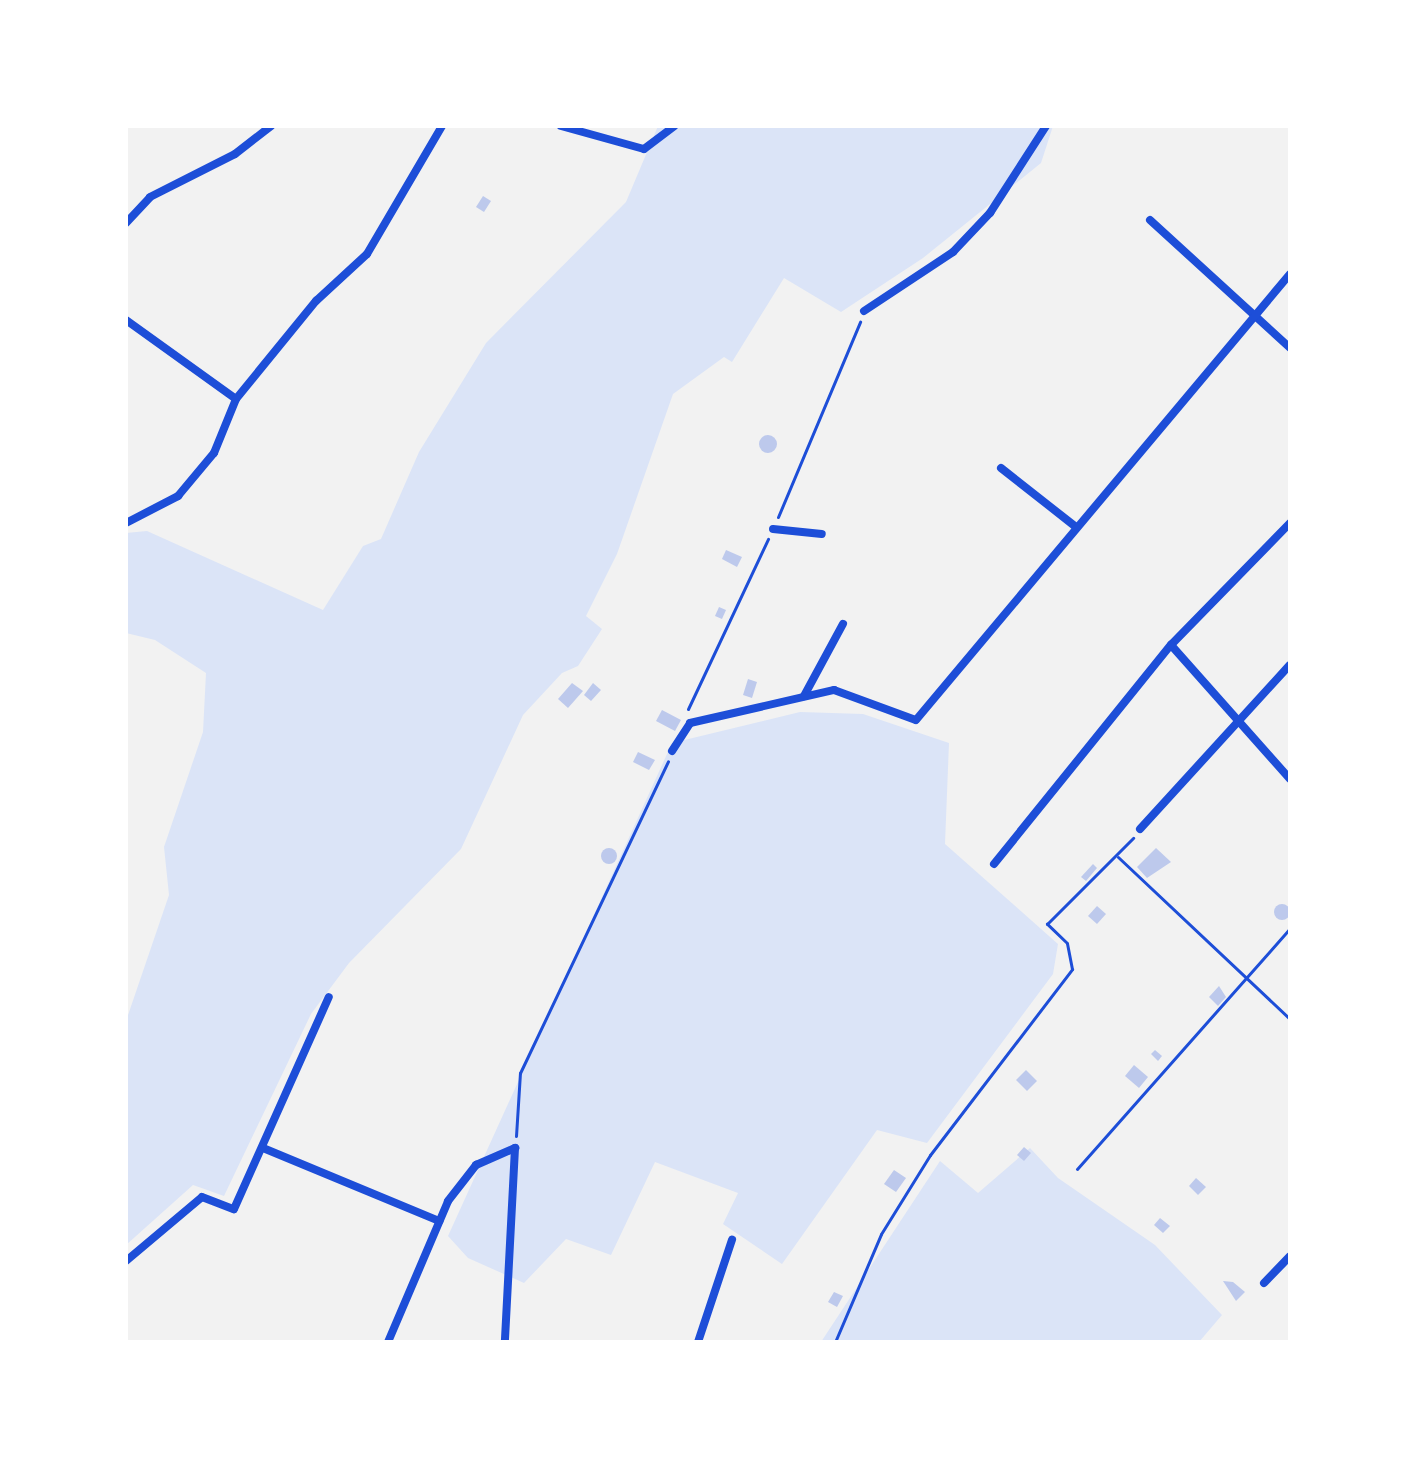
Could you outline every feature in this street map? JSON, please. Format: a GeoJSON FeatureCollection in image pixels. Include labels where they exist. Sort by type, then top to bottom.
{"type":"FeatureCollection","features":[{"type":"Feature","properties":{"kind":"street"},"geometry":{"type":"LineString","coordinates":[[126,223],[150,197],[235,154],[271,126]]}},
{"type":"Feature","properties":{"kind":"street"},"geometry":{"type":"LineString","coordinates":[[126,523],[178,496],[214,453],[236,399],[316,301],[367,254],[442,126]]}},
{"type":"Feature","properties":{"kind":"street"},"geometry":{"type":"LineString","coordinates":[[561,126],[644,149],[657,147],[674,126]]}},
{"type":"Feature","properties":{"kind":"street"},"geometry":{"type":"LineString","coordinates":[[864,311],[953,252],[990,213],[1046,126]]}},
{"type":"Feature","properties":{"kind":"street"},"geometry":{"type":"LineString","coordinates":[[1150,220],[1290,348]]}},
{"type":"Feature","properties":{"kind":"street"},"geometry":{"type":"LineString","coordinates":[[672,751],[690,723],[834,690],[916,720],[1290,274]]}},
{"type":"Feature","properties":{"kind":"street"},"geometry":{"type":"LineString","coordinates":[[126,320],[236,399]]}},
{"type":"Feature","properties":{"kind":"street"},"geometry":{"type":"LineString","coordinates":[[1001,468],[1076,527]]}},
{"type":"Feature","properties":{"kind":"street"},"geometry":{"type":"LineString","coordinates":[[994,864],[1171,645],[1290,523]]}},
{"type":"Feature","properties":{"kind":"street"},"geometry":{"type":"LineString","coordinates":[[773,529],[822,534]]}},
{"type":"Feature","properties":{"kind":"street"},"geometry":{"type":"LineString","coordinates":[[804,696],[843,624]]}},
{"type":"Feature","properties":{"kind":"street"},"geometry":{"type":"LineString","coordinates":[[1171,645],[1290,779]]}},
{"type":"Feature","properties":{"kind":"street"},"geometry":{"type":"LineString","coordinates":[[1140,829],[1235,719],[1290,665]]}},
{"type":"Feature","properties":{"kind":"street"},"geometry":{"type":"LineString","coordinates":[[126,1261],[202,1197],[234,1209],[329,997]]}},
{"type":"Feature","properties":{"kind":"street"},"geometry":{"type":"LineString","coordinates":[[263,1148],[439,1221]]}},
{"type":"Feature","properties":{"kind":"street"},"geometry":{"type":"LineString","coordinates":[[388,1342],[439,1221],[476,1165],[515,1148],[505,1342]]}},
{"type":"Feature","properties":{"kind":"street"},"geometry":{"type":"LineString","coordinates":[[698,1342],[732,1240]]}},
{"type":"Feature","properties":{"kind":"street"},"geometry":{"type":"LineString","coordinates":[[1264,1283],[1290,1256]]}},
{"type":"Feature","properties":{"kind":"path"},"geometry":{"type":"LineString","coordinates":[[835,1342],[881,1234],[930,1155],[1072,969],[1067,943],[1047,924],[1117,857],[1140,829]]}},
{"type":"Feature","properties":{"kind":"path"},"geometry":{"type":"LineString","coordinates":[[1117,857],[1248,983],[1290,1019]]}},
{"type":"Feature","properties":{"kind":"path"},"geometry":{"type":"LineString","coordinates":[[1077,1169],[1248,983],[1290,928]]}},
{"type":"Feature","properties":{"kind":"shaded area"},"geometry":{"type":"Polygon","coordinates":[[[658,126],[1053,126],[1041,163],[923,258],[841,312],[784,278],[732,362],[724,357],[673,394],[617,554],[586,616],[602,629],[578,666],[562,673],[523,715],[461,849],[349,963],[311,1014],[224,1196],[193,1185],[126,1245],[126,1021],[169,895],[164,847],[203,732],[206,673],[155,640],[126,633],[126,533],[147,531],[323,610],[363,546],[381,539],[419,452],[486,343],[626,202],[658,126]]]}},
{"type":"Feature","properties":{"kind":"shaded area"},"geometry":{"type":"Polygon","coordinates":[[[800,712],[863,714],[949,743],[945,844],[1058,944],[1053,974],[927,1143],[877,1130],[782,1264],[723,1224],[738,1193],[655,1162],[611,1255],[566,1239],[524,1283],[468,1258],[448,1236],[672,743],[800,712]]]}},
{"type":"Feature","properties":{"kind":"shaded area"},"geometry":{"type":"Polygon","coordinates":[[[1030,1148],[1058,1178],[1155,1245],[1222,1315],[1199,1342],[821,1342],[940,1161],[978,1193],[1030,1148]]]}},
{"type":"Feature","properties":{"kind":"building"},"geometry":{"type":"Polygon","coordinates":[[[483,196],[491,201],[484,212],[476,207],[483,196]]]}},
{"type":"Feature","properties":{"kind":"building"},"geometry":{"type":"Polygon","coordinates":[[[764,435],[772,435],[777,444],[775,451],[764,453],[759,448],[759,440],[764,435]]]}},
{"type":"Feature","properties":{"kind":"building"},"geometry":{"type":"Polygon","coordinates":[[[726,550],[742,557],[737,567],[722,559],[726,550]]]}},
{"type":"Feature","properties":{"kind":"building"},"geometry":{"type":"Polygon","coordinates":[[[719,607],[726,610],[722,619],[715,616],[719,607]]]}},
{"type":"Feature","properties":{"kind":"building"},"geometry":{"type":"Polygon","coordinates":[[[748,679],[757,682],[752,698],[743,695],[748,679]]]}},
{"type":"Feature","properties":{"kind":"building"},"geometry":{"type":"Polygon","coordinates":[[[572,683],[583,691],[568,708],[558,699],[572,683]]]}},
{"type":"Feature","properties":{"kind":"building"},"geometry":{"type":"Polygon","coordinates":[[[593,683],[601,690],[591,701],[584,695],[593,683]]]}},
{"type":"Feature","properties":{"kind":"building"},"geometry":{"type":"Polygon","coordinates":[[[662,710],[681,720],[675,731],[656,721],[662,710]]]}},
{"type":"Feature","properties":{"kind":"building"},"geometry":{"type":"Polygon","coordinates":[[[638,752],[655,760],[649,770],[633,762],[638,752]]]}},
{"type":"Feature","properties":{"kind":"building"},"geometry":{"type":"Polygon","coordinates":[[[606,848],[612,848],[617,856],[615,862],[606,864],[601,859],[601,853],[606,848]]]}},
{"type":"Feature","properties":{"kind":"building"},"geometry":{"type":"Polygon","coordinates":[[[1156,848],[1171,862],[1147,878],[1137,867],[1156,848]]]}},
{"type":"Feature","properties":{"kind":"building"},"geometry":{"type":"Polygon","coordinates":[[[1093,864],[1097,868],[1086,881],[1081,877],[1093,864]]]}},
{"type":"Feature","properties":{"kind":"building"},"geometry":{"type":"Polygon","coordinates":[[[1282,904],[1288,906],[1288,918],[1282,920],[1276,918],[1274,912],[1276,906],[1282,904]]]}},
{"type":"Feature","properties":{"kind":"building"},"geometry":{"type":"Polygon","coordinates":[[[1097,906],[1106,914],[1097,924],[1088,916],[1097,906]]]}},
{"type":"Feature","properties":{"kind":"building"},"geometry":{"type":"Polygon","coordinates":[[[1219,986],[1226,997],[1218,1006],[1209,997],[1219,986]]]}},
{"type":"Feature","properties":{"kind":"building"},"geometry":{"type":"Polygon","coordinates":[[[1155,1050],[1162,1056],[1158,1061],[1151,1054],[1155,1050]]]}},
{"type":"Feature","properties":{"kind":"building"},"geometry":{"type":"Polygon","coordinates":[[[1134,1065],[1148,1077],[1139,1088],[1125,1076],[1134,1065]]]}},
{"type":"Feature","properties":{"kind":"building"},"geometry":{"type":"Polygon","coordinates":[[[1026,1070],[1037,1081],[1027,1091],[1016,1080],[1026,1070]]]}},
{"type":"Feature","properties":{"kind":"building"},"geometry":{"type":"Polygon","coordinates":[[[1024,1147],[1031,1153],[1024,1161],[1017,1155],[1024,1147]]]}},
{"type":"Feature","properties":{"kind":"building"},"geometry":{"type":"Polygon","coordinates":[[[894,1170],[906,1178],[896,1192],[884,1184],[894,1170]]]}},
{"type":"Feature","properties":{"kind":"building"},"geometry":{"type":"Polygon","coordinates":[[[1196,1178],[1206,1187],[1198,1195],[1189,1186],[1196,1178]]]}},
{"type":"Feature","properties":{"kind":"building"},"geometry":{"type":"Polygon","coordinates":[[[1160,1218],[1170,1226],[1163,1233],[1154,1225],[1160,1218]]]}},
{"type":"Feature","properties":{"kind":"building"},"geometry":{"type":"Polygon","coordinates":[[[1223,1281],[1233,1282],[1245,1292],[1236,1301],[1223,1281]]]}},
{"type":"Feature","properties":{"kind":"building"},"geometry":{"type":"Polygon","coordinates":[[[834,1292],[843,1296],[837,1307],[828,1302],[834,1292]]]}}]}
